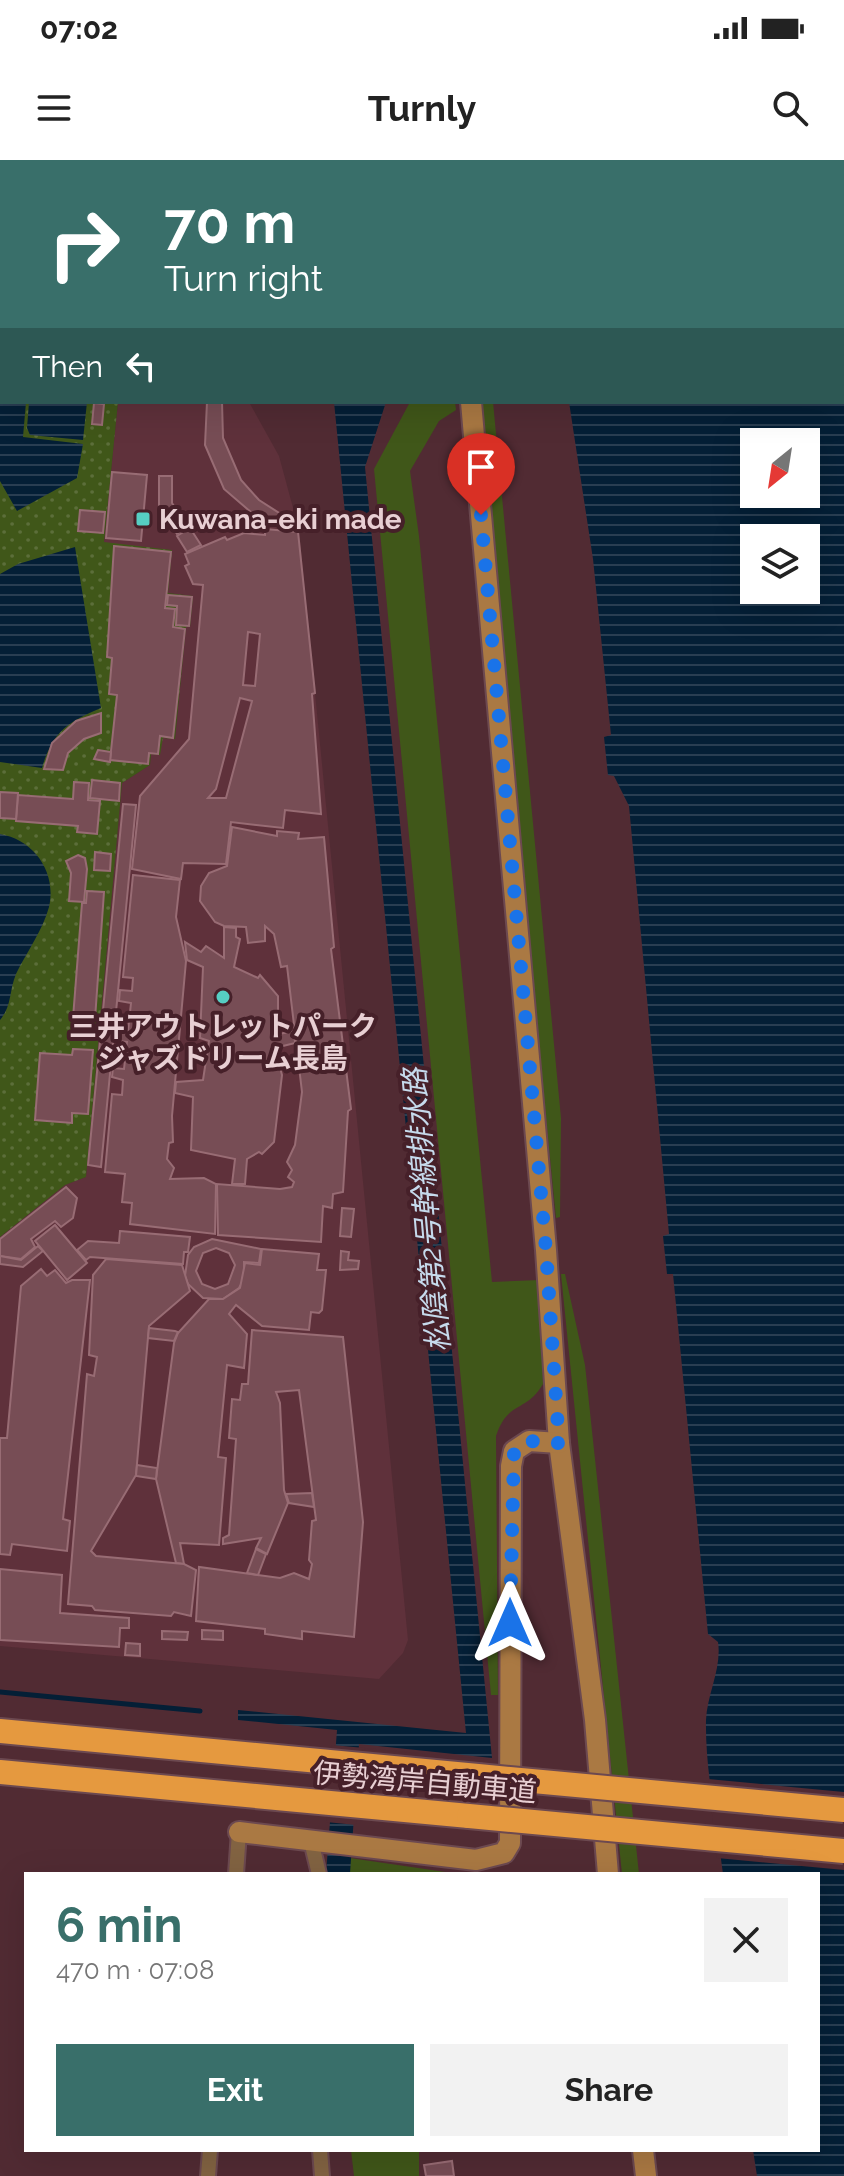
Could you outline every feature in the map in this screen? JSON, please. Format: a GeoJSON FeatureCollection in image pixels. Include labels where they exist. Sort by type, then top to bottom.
{"type":"FeatureCollection","features":[{"type":"Feature","properties":{"kind":"highway","name":"伊勢湾岸自動車道"},"geometry":{"type":"LineString","coordinates":[[0,1731],[844,1810]]}},
{"type":"Feature","properties":{"kind":"highway","name":"伊勢湾岸自動車道"},"geometry":{"type":"LineString","coordinates":[[0,1772],[844,1851]]}},
{"type":"Feature","properties":{"kind":"street"},"geometry":{"type":"LineString","coordinates":[[471,404],[546,1250],[559,1443],[595,1720],[608,1872]]}},
{"type":"Feature","properties":{"kind":"street"},"geometry":{"type":"LineString","coordinates":[[236,1872],[239,1832],[476,1860],[504,1853],[510,1843],[511,1466],[514,1451],[529,1441],[559,1443]]}},
{"type":"Feature","properties":{"kind":"street"},"geometry":{"type":"LineString","coordinates":[[317,1841],[319,1872]]}},
{"type":"Feature","properties":{"kind":"street"},"geometry":{"type":"LineString","coordinates":[[208,2176],[210,2152]]}},
{"type":"Feature","properties":{"kind":"street"},"geometry":{"type":"LineString","coordinates":[[320,2152],[322,2176]]}},
{"type":"Feature","properties":{"kind":"street"},"geometry":{"type":"LineString","coordinates":[[643,2152],[646,2176]]}},
{"type":"Feature","properties":{"kind":"shaded area","name":"三井アウトレットパーク ジャズドリーム長島"},"geometry":{"type":"Polygon","coordinates":[[[118,404],[250,404],[279,456],[299,530],[408,1640],[403,1653],[379,1679],[0,1646],[0,1237],[65,1185],[86,1177],[122,783],[150,765],[151,754],[163,738],[175,739],[186,626],[190,626],[193,596],[168,593],[104,542],[118,404]]]}},
{"type":"Feature","properties":{"kind":"green space"},"geometry":{"type":"Polygon","coordinates":[[[0,404],[118,404],[104,542],[172,550],[168,593],[193,596],[190,627],[186,627],[175,739],[163,738],[160,755],[151,754],[150,765],[122,783],[86,1177],[65,1185],[0,1237],[0,404]]]}},
{"type":"Feature","properties":{"kind":"green space"},"geometry":{"type":"Polygon","coordinates":[[[409,404],[455,404],[456,410],[439,421],[410,471],[419,536],[492,1282],[540,1280],[543,1384],[537,1393],[506,1417],[496,1436],[498,1695],[491,1695],[374,469],[409,404]]]}},
{"type":"Feature","properties":{"kind":"green space"},"geometry":{"type":"Polygon","coordinates":[[[475,404],[493,404],[561,1118],[560,1217],[556,1218],[475,404]]]}},
{"type":"Feature","properties":{"kind":"green space"},"geometry":{"type":"Polygon","coordinates":[[[561,1274],[565,1274],[585,1365],[639,1872],[622,1872],[561,1274]]]}},
{"type":"Feature","properties":{"kind":"green space"},"geometry":{"type":"Polygon","coordinates":[[[350,1858],[445,1872],[350,1872],[350,1858]]]}},
{"type":"Feature","properties":{"kind":"green space"},"geometry":{"type":"Polygon","coordinates":[[[351,2152],[419,2152],[419,2176],[354,2176],[351,2152]]]}},
{"type":"Feature","properties":{"kind":"water"},"geometry":{"type":"Polygon","coordinates":[[[0,404],[26,404],[23,437],[83,444],[77,478],[17,511],[0,481],[0,404]]]}},
{"type":"Feature","properties":{"kind":"water"},"geometry":{"type":"Polygon","coordinates":[[[29,404],[87,404],[83,440],[30,435],[27,428],[29,404]]]}},
{"type":"Feature","properties":{"kind":"water","name":"松陰第2号幹線排水路"},"geometry":{"type":"Polygon","coordinates":[[[334,404],[385,404],[365,467],[492,1758],[359,1744],[350,1872],[326,1872],[337,1730],[238,1720],[238,1710],[466,1733],[334,404]]]}},
{"type":"Feature","properties":{"kind":"water"},"geometry":{"type":"Polygon","coordinates":[[[569,404],[844,404],[844,2176],[757,2176],[753,2152],[820,2152],[820,1872],[723,1872],[706,1739],[707,1710],[719,1652],[718,1642],[708,1634],[673,1274],[667,1274],[663,1236],[669,1234],[629,806],[614,776],[608,775],[604,737],[611,735],[593,559],[569,404]]]}},
{"type":"Feature","properties":{"kind":"water"},"geometry":{"type":"Polygon","coordinates":[[[75,547],[101,708],[62,730],[42,768],[0,762],[0,574],[18,564],[75,547]]]}},
{"type":"Feature","properties":{"kind":"water"},"geometry":{"type":"Polygon","coordinates":[[[0,834],[12,837],[33,851],[46,870],[51,894],[46,916],[16,974],[7,1009],[0,1020],[0,834]]]}},
{"type":"Feature","properties":{"kind":"pier"},"geometry":{"type":"Polygon","coordinates":[[[332,1745],[495,1760],[362,1749],[356,1825],[326,1822],[332,1745]]]}},
{"type":"Feature","properties":{"kind":"pier"},"geometry":{"type":"Polygon","coordinates":[[[708,1779],[844,1792],[844,1870],[717,1858],[708,1779]]]}},
{"type":"Feature","properties":{"kind":"building"},"geometry":{"type":"Polygon","coordinates":[[[94,404],[104,404],[102,425],[92,424],[94,404]]]}},
{"type":"Feature","properties":{"kind":"building"},"geometry":{"type":"Polygon","coordinates":[[[207,404],[222,404],[223,438],[241,480],[259,500],[287,518],[284,522],[272,524],[259,519],[224,489],[205,445],[207,404]]]}},
{"type":"Feature","properties":{"kind":"building"},"geometry":{"type":"Polygon","coordinates":[[[112,472],[147,475],[141,541],[106,538],[112,472]]]}},
{"type":"Feature","properties":{"kind":"building"},"geometry":{"type":"Polygon","coordinates":[[[159,476],[172,476],[172,503],[188,527],[177,534],[159,508],[159,476]]]}},
{"type":"Feature","properties":{"kind":"building"},"geometry":{"type":"Polygon","coordinates":[[[80,510],[105,512],[103,533],[78,531],[80,510]]]}},
{"type":"Feature","properties":{"kind":"building"},"geometry":{"type":"Polygon","coordinates":[[[190,528],[201,545],[187,552],[177,536],[190,528]]]}},
{"type":"Feature","properties":{"kind":"building"},"geometry":{"type":"Polygon","coordinates":[[[265,529],[298,532],[315,693],[312,694],[321,814],[285,810],[283,828],[231,822],[226,864],[183,863],[181,879],[132,869],[140,796],[189,739],[203,585],[193,584],[185,566],[189,564],[185,554],[225,537],[227,540],[244,533],[265,535],[265,529]],[[248,632],[243,685],[255,686],[260,634],[248,632]],[[240,698],[216,789],[208,798],[226,798],[252,701],[240,698]]]}},
{"type":"Feature","properties":{"kind":"building"},"geometry":{"type":"Polygon","coordinates":[[[114,546],[171,552],[165,608],[175,609],[173,627],[185,629],[173,738],[160,736],[158,754],[149,753],[148,764],[110,760],[117,695],[109,694],[112,658],[107,657],[114,546]]]}},
{"type":"Feature","properties":{"kind":"building"},"geometry":{"type":"Polygon","coordinates":[[[168,595],[192,597],[189,626],[176,625],[177,606],[167,605],[168,595]]]}},
{"type":"Feature","properties":{"kind":"building"},"geometry":{"type":"Polygon","coordinates":[[[101,713],[101,733],[84,739],[68,753],[63,770],[44,769],[52,743],[76,721],[101,713]]]}},
{"type":"Feature","properties":{"kind":"building"},"geometry":{"type":"Polygon","coordinates":[[[98,750],[111,752],[110,762],[94,759],[98,750]]]}},
{"type":"Feature","properties":{"kind":"building"},"geometry":{"type":"Polygon","coordinates":[[[92,780],[120,783],[119,801],[90,798],[92,780]]]}},
{"type":"Feature","properties":{"kind":"building"},"geometry":{"type":"Polygon","coordinates":[[[74,782],[89,783],[88,800],[100,801],[97,834],[77,832],[78,826],[16,821],[18,795],[73,799],[74,782]]]}},
{"type":"Feature","properties":{"kind":"building"},"geometry":{"type":"Polygon","coordinates":[[[0,792],[18,793],[16,819],[0,818],[0,792]]]}},
{"type":"Feature","properties":{"kind":"building"},"geometry":{"type":"Polygon","coordinates":[[[123,804],[136,805],[101,1167],[88,1165],[123,804]]]}},
{"type":"Feature","properties":{"kind":"building"},"geometry":{"type":"Polygon","coordinates":[[[232,827],[277,836],[277,831],[299,833],[298,839],[324,837],[334,947],[331,949],[351,1109],[348,1111],[343,1192],[333,1194],[332,1208],[323,1206],[321,1242],[218,1235],[217,1184],[280,1189],[292,1187],[294,1182],[288,1177],[292,1170],[287,1162],[295,1145],[302,1092],[287,966],[281,967],[274,934],[265,926],[265,941],[248,943],[246,927],[224,926],[215,922],[200,901],[201,886],[209,873],[227,866],[232,827]]]}},
{"type":"Feature","properties":{"kind":"building"},"geometry":{"type":"Polygon","coordinates":[[[95,852],[111,854],[110,871],[94,870],[95,852]]]}},
{"type":"Feature","properties":{"kind":"building"},"geometry":{"type":"Polygon","coordinates":[[[78,855],[85,858],[87,869],[84,902],[69,901],[71,873],[66,861],[78,855]]]}},
{"type":"Feature","properties":{"kind":"building"},"geometry":{"type":"Polygon","coordinates":[[[133,875],[180,880],[176,917],[186,961],[172,1116],[173,1142],[169,1143],[167,1159],[174,1168],[170,1179],[204,1178],[216,1184],[215,1234],[130,1224],[132,1203],[122,1202],[125,1174],[105,1172],[112,1094],[122,1095],[123,1080],[112,1077],[113,1068],[124,1069],[127,1042],[116,1041],[118,1029],[128,1031],[131,1003],[119,1001],[120,990],[132,991],[133,978],[123,977],[133,875]]]}},
{"type":"Feature","properties":{"kind":"building"},"geometry":{"type":"Polygon","coordinates":[[[87,891],[104,892],[95,1019],[73,1018],[82,903],[86,903],[87,891]]]}},
{"type":"Feature","properties":{"kind":"building"},"geometry":{"type":"Polygon","coordinates":[[[224,927],[236,928],[236,937],[240,939],[234,967],[258,978],[260,975],[278,996],[278,1014],[273,1015],[274,1035],[294,1031],[295,1043],[275,1048],[282,1075],[274,1142],[262,1154],[259,1152],[247,1159],[245,1184],[232,1184],[235,1159],[191,1150],[193,1097],[175,1093],[176,1082],[203,1080],[209,1041],[200,1038],[203,967],[187,960],[185,942],[201,952],[206,946],[224,958],[224,927]]]}},
{"type":"Feature","properties":{"kind":"building"},"geometry":{"type":"Polygon","coordinates":[[[73,1049],[93,1050],[88,1114],[72,1113],[72,1123],[35,1120],[40,1053],[72,1055],[73,1049]]]}},
{"type":"Feature","properties":{"kind":"building"},"geometry":{"type":"Polygon","coordinates":[[[66,1187],[77,1198],[73,1218],[61,1227],[55,1221],[31,1239],[35,1247],[21,1259],[0,1256],[0,1239],[66,1187]]]}},
{"type":"Feature","properties":{"kind":"building"},"geometry":{"type":"Polygon","coordinates":[[[342,1208],[354,1209],[351,1237],[340,1236],[342,1208]]]}},
{"type":"Feature","properties":{"kind":"building"},"geometry":{"type":"Polygon","coordinates":[[[55,1225],[87,1263],[67,1280],[35,1241],[55,1225]]]}},
{"type":"Feature","properties":{"kind":"building"},"geometry":{"type":"Polygon","coordinates":[[[120,1231],[190,1237],[188,1252],[184,1252],[183,1264],[90,1257],[86,1260],[77,1250],[88,1241],[119,1243],[120,1231]]]}},
{"type":"Feature","properties":{"kind":"building"},"geometry":{"type":"Polygon","coordinates":[[[212,1239],[261,1249],[259,1263],[244,1262],[244,1279],[239,1288],[223,1299],[203,1298],[188,1284],[185,1276],[188,1255],[194,1247],[212,1239]],[[216,1248],[203,1253],[196,1271],[202,1284],[215,1289],[228,1284],[235,1265],[229,1253],[216,1248]]]}},
{"type":"Feature","properties":{"kind":"building"},"geometry":{"type":"Polygon","coordinates":[[[38,1246],[43,1251],[23,1267],[0,1264],[0,1256],[21,1260],[38,1246]]]}},
{"type":"Feature","properties":{"kind":"building"},"geometry":{"type":"Polygon","coordinates":[[[262,1249],[319,1254],[317,1270],[326,1270],[322,1310],[319,1313],[311,1312],[309,1330],[262,1326],[236,1305],[229,1314],[247,1334],[244,1368],[227,1365],[218,1457],[226,1458],[219,1545],[180,1543],[184,1564],[176,1563],[156,1479],[174,1343],[178,1333],[209,1299],[223,1299],[240,1288],[245,1263],[260,1265],[262,1249]]]}},
{"type":"Feature","properties":{"kind":"building"},"geometry":{"type":"Polygon","coordinates":[[[341,1251],[349,1252],[348,1260],[359,1261],[358,1269],[340,1270],[341,1251]]]}},
{"type":"Feature","properties":{"kind":"building"},"geometry":{"type":"Polygon","coordinates":[[[106,1259],[182,1265],[190,1291],[149,1326],[136,1475],[91,1551],[96,1556],[184,1564],[196,1570],[191,1616],[174,1612],[171,1616],[95,1610],[92,1606],[68,1604],[87,1374],[94,1376],[97,1357],[89,1355],[93,1275],[106,1259]]]}},
{"type":"Feature","properties":{"kind":"building"},"geometry":{"type":"Polygon","coordinates":[[[41,1269],[47,1276],[55,1270],[66,1283],[90,1280],[63,1519],[70,1521],[67,1551],[12,1544],[10,1555],[0,1554],[0,1438],[7,1438],[21,1286],[41,1269]]]}},
{"type":"Feature","properties":{"kind":"building"},"geometry":{"type":"Polygon","coordinates":[[[149,1328],[178,1332],[174,1341],[148,1338],[149,1328]]]}},
{"type":"Feature","properties":{"kind":"building"},"geometry":{"type":"Polygon","coordinates":[[[252,1330],[343,1337],[363,1522],[354,1637],[302,1631],[302,1639],[265,1634],[265,1629],[196,1621],[199,1567],[280,1578],[294,1573],[309,1579],[312,1564],[309,1560],[312,1521],[316,1520],[299,1390],[276,1392],[280,1403],[284,1490],[288,1503],[267,1554],[256,1548],[261,1538],[223,1544],[223,1538],[229,1535],[236,1439],[229,1438],[232,1399],[240,1400],[242,1384],[248,1384],[252,1330]]]}},
{"type":"Feature","properties":{"kind":"building"},"geometry":{"type":"Polygon","coordinates":[[[137,1465],[157,1468],[156,1479],[136,1476],[137,1465]]]}},
{"type":"Feature","properties":{"kind":"building"},"geometry":{"type":"Polygon","coordinates":[[[312,1493],[314,1507],[289,1503],[286,1494],[312,1493]]]}},
{"type":"Feature","properties":{"kind":"building"},"geometry":{"type":"Polygon","coordinates":[[[256,1549],[266,1554],[258,1575],[247,1573],[256,1549]]]}},
{"type":"Feature","properties":{"kind":"building"},"geometry":{"type":"Polygon","coordinates":[[[0,1569],[62,1575],[60,1613],[129,1618],[129,1628],[120,1628],[119,1647],[0,1640],[0,1569]]]}},
{"type":"Feature","properties":{"kind":"building"},"geometry":{"type":"Polygon","coordinates":[[[202,1630],[223,1631],[223,1640],[202,1639],[202,1630]]]}},
{"type":"Feature","properties":{"kind":"building"},"geometry":{"type":"Polygon","coordinates":[[[162,1631],[188,1632],[187,1640],[162,1639],[162,1631]]]}},
{"type":"Feature","properties":{"kind":"building"},"geometry":{"type":"Polygon","coordinates":[[[126,1643],[140,1644],[140,1656],[125,1655],[126,1643]]]}},
{"type":"Feature","properties":{"kind":"building"},"geometry":{"type":"Polygon","coordinates":[[[452,2161],[454,2176],[426,2176],[424,2165],[452,2161]]]}},
{"type":"Feature","properties":{"kind":"waterway"},"geometry":{"type":"LineString","coordinates":[[0,1692],[200,1711]]}},
{"type":"Feature","properties":{"kind":"place","name":"Kuwana-eki made"},"geometry":{"type":"Point","coordinates":[143,519]}},
{"type":"Feature","properties":{"kind":"place","name":"三井アウトレットパーク ジャズドリーム長島"},"geometry":{"type":"Point","coordinates":[223,997]}},
{"type":"Feature","properties":{"kind":"route"},"geometry":{"type":"LineString","coordinates":[[481,515],[546,1250],[559,1443],[529,1441],[514,1451],[511,1466],[510,1623]]}}]}
